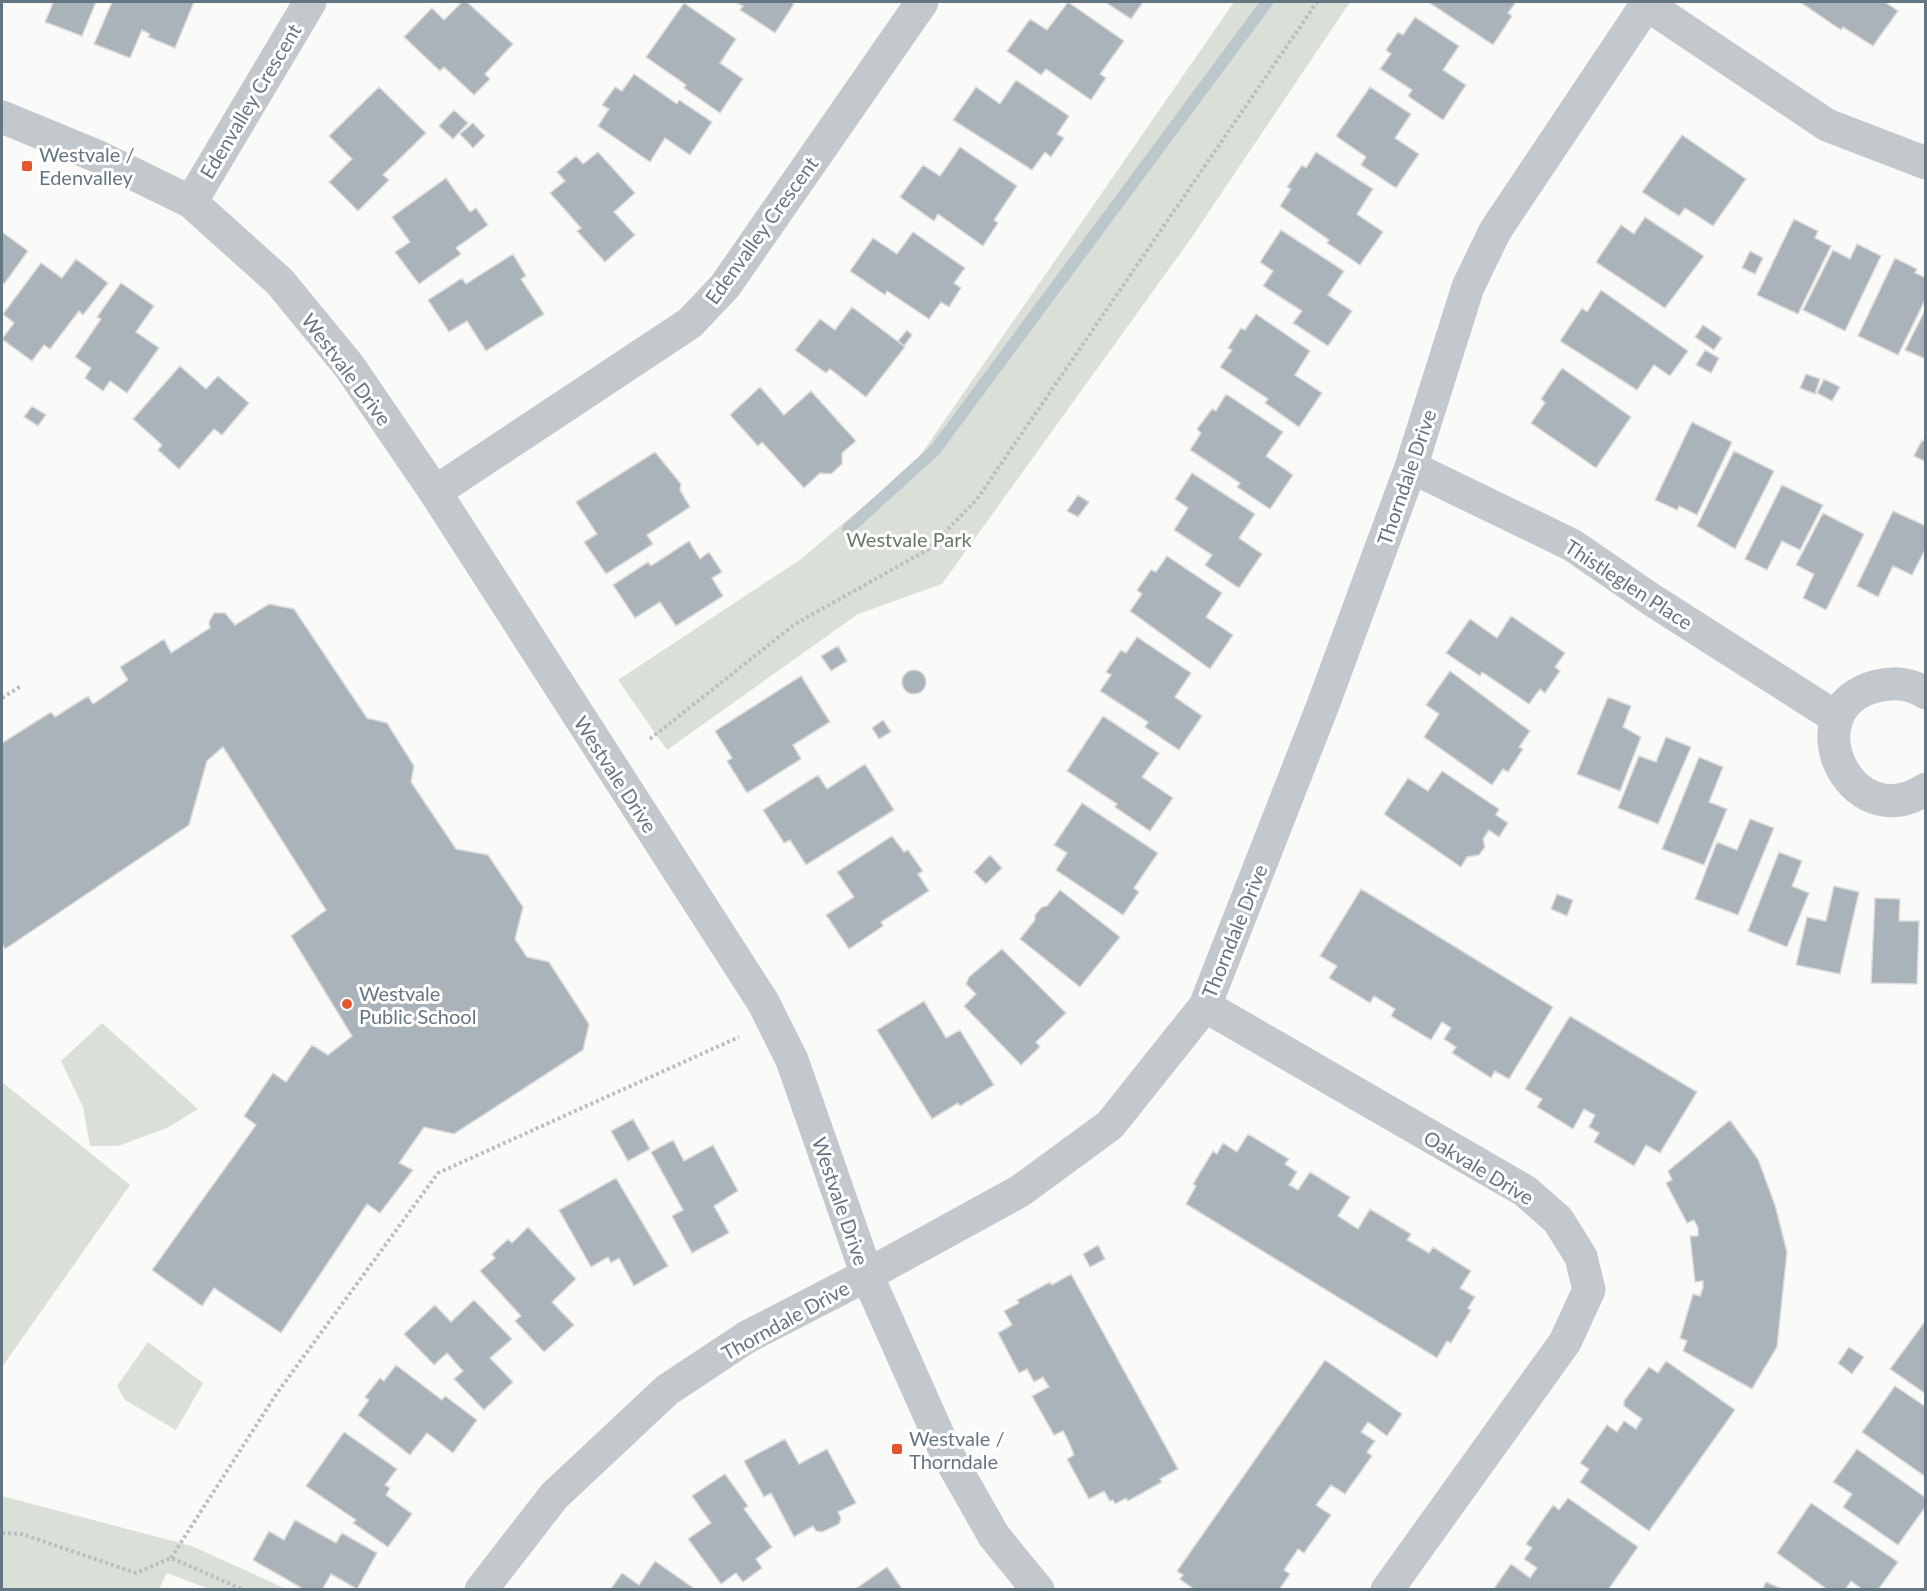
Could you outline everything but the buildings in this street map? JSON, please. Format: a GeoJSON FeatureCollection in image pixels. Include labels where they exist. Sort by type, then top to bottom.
{"type":"FeatureCollection","features":[{"type":"Feature","properties":{"kind":"street","name":"Edenvalley Crescent"},"geometry":{"type":"LineString","coordinates":[[191,202],[310,2]]}},
{"type":"Feature","properties":{"kind":"street","name":"Edenvalley Crescent"},"geometry":{"type":"LineString","coordinates":[[435,492],[690,323],[725,286],[922,2]]}},
{"type":"Feature","properties":{"kind":"street"},"geometry":{"type":"LineString","coordinates":[[1647,3],[1827,125],[1926,163]]}},
{"type":"Feature","properties":{"kind":"street","name":"Thorndale Drive"},"geometry":{"type":"LineString","coordinates":[[481,1590],[554,1496],[667,1389],[747,1337],[867,1275],[1020,1191],[1110,1125],[1205,1006],[1323,705],[1411,467],[1468,288],[1495,231],[1647,3]]}},
{"type":"Feature","properties":{"kind":"street","name":"Westvale Drive"},"geometry":{"type":"LineString","coordinates":[[2,117],[99,157],[191,202],[280,282],[349,366],[435,492],[773,1021],[792,1060],[867,1275],[944,1448],[994,1536],[1038,1590]]}},
{"type":"Feature","properties":{"kind":"street","name":"Thistleglen Place"},"geometry":{"type":"LineString","coordinates":[[1411,467],[1572,545],[1652,600],[1837,718]]}},
{"type":"Feature","properties":{"kind":"street"},"geometry":{"type":"LineString","coordinates":[[1926,693],[1914,686],[1893,682],[1864,689],[1848,702],[1837,718],[1833,738],[1836,758],[1845,777],[1860,792],[1880,799],[1896,801],[1916,796],[1926,789]]}},
{"type":"Feature","properties":{"kind":"street","name":"Oakvale Drive"},"geometry":{"type":"LineString","coordinates":[[1205,1006],[1526,1191],[1558,1220],[1581,1257],[1589,1290],[1565,1342],[1387,1590]]}},
{"type":"Feature","properties":{"kind":"path"},"geometry":{"type":"LineString","coordinates":[[650,739],[795,624],[929,549],[977,499],[1317,2]]}},
{"type":"Feature","properties":{"kind":"path"},"geometry":{"type":"LineString","coordinates":[[2,698],[21,686]]}},
{"type":"Feature","properties":{"kind":"path"},"geometry":{"type":"LineString","coordinates":[[2,1533],[22,1534],[136,1573],[171,1558],[277,1393],[438,1173],[773,1021]]}},
{"type":"Feature","properties":{"kind":"path"},"geometry":{"type":"LineString","coordinates":[[171,1558],[244,1590]]}},
{"type":"Feature","properties":{"kind":"green space","name":"Westvale Park"},"geometry":{"type":"Polygon","coordinates":[[[1234,2],[1350,2],[1192,237],[942,584],[858,614],[667,750],[618,680],[801,559],[915,463],[1234,2]]]}},
{"type":"Feature","properties":{"kind":"green space"},"geometry":{"type":"Polygon","coordinates":[[[102,1023],[198,1109],[167,1128],[118,1146],[90,1146],[83,1107],[61,1061],[102,1023]]]}},
{"type":"Feature","properties":{"kind":"green space"},"geometry":{"type":"Polygon","coordinates":[[[2,1082],[130,1185],[2,1367],[2,1082]]]}},
{"type":"Feature","properties":{"kind":"green space"},"geometry":{"type":"Polygon","coordinates":[[[148,1342],[203,1383],[176,1430],[125,1400],[117,1386],[148,1342]]]}},
{"type":"Feature","properties":{"kind":"green space"},"geometry":{"type":"Polygon","coordinates":[[[2,1496],[192,1546],[286,1589],[209,1589],[167,1573],[159,1589],[2,1589],[2,1496]]]}},
{"type":"Feature","properties":{"kind":"waterway"},"geometry":{"type":"LineString","coordinates":[[848,529],[935,450],[1267,2]]}},
{"type":"Feature","properties":{"kind":"place","name":"Westvale / Edenvalley"},"geometry":{"type":"Point","coordinates":[27,166]}},
{"type":"Feature","properties":{"kind":"place","name":"Westvale Public School"},"geometry":{"type":"Point","coordinates":[347,1004]}},
{"type":"Feature","properties":{"kind":"place","name":"Westvale / Thorndale"},"geometry":{"type":"Point","coordinates":[897,1449]}}]}
